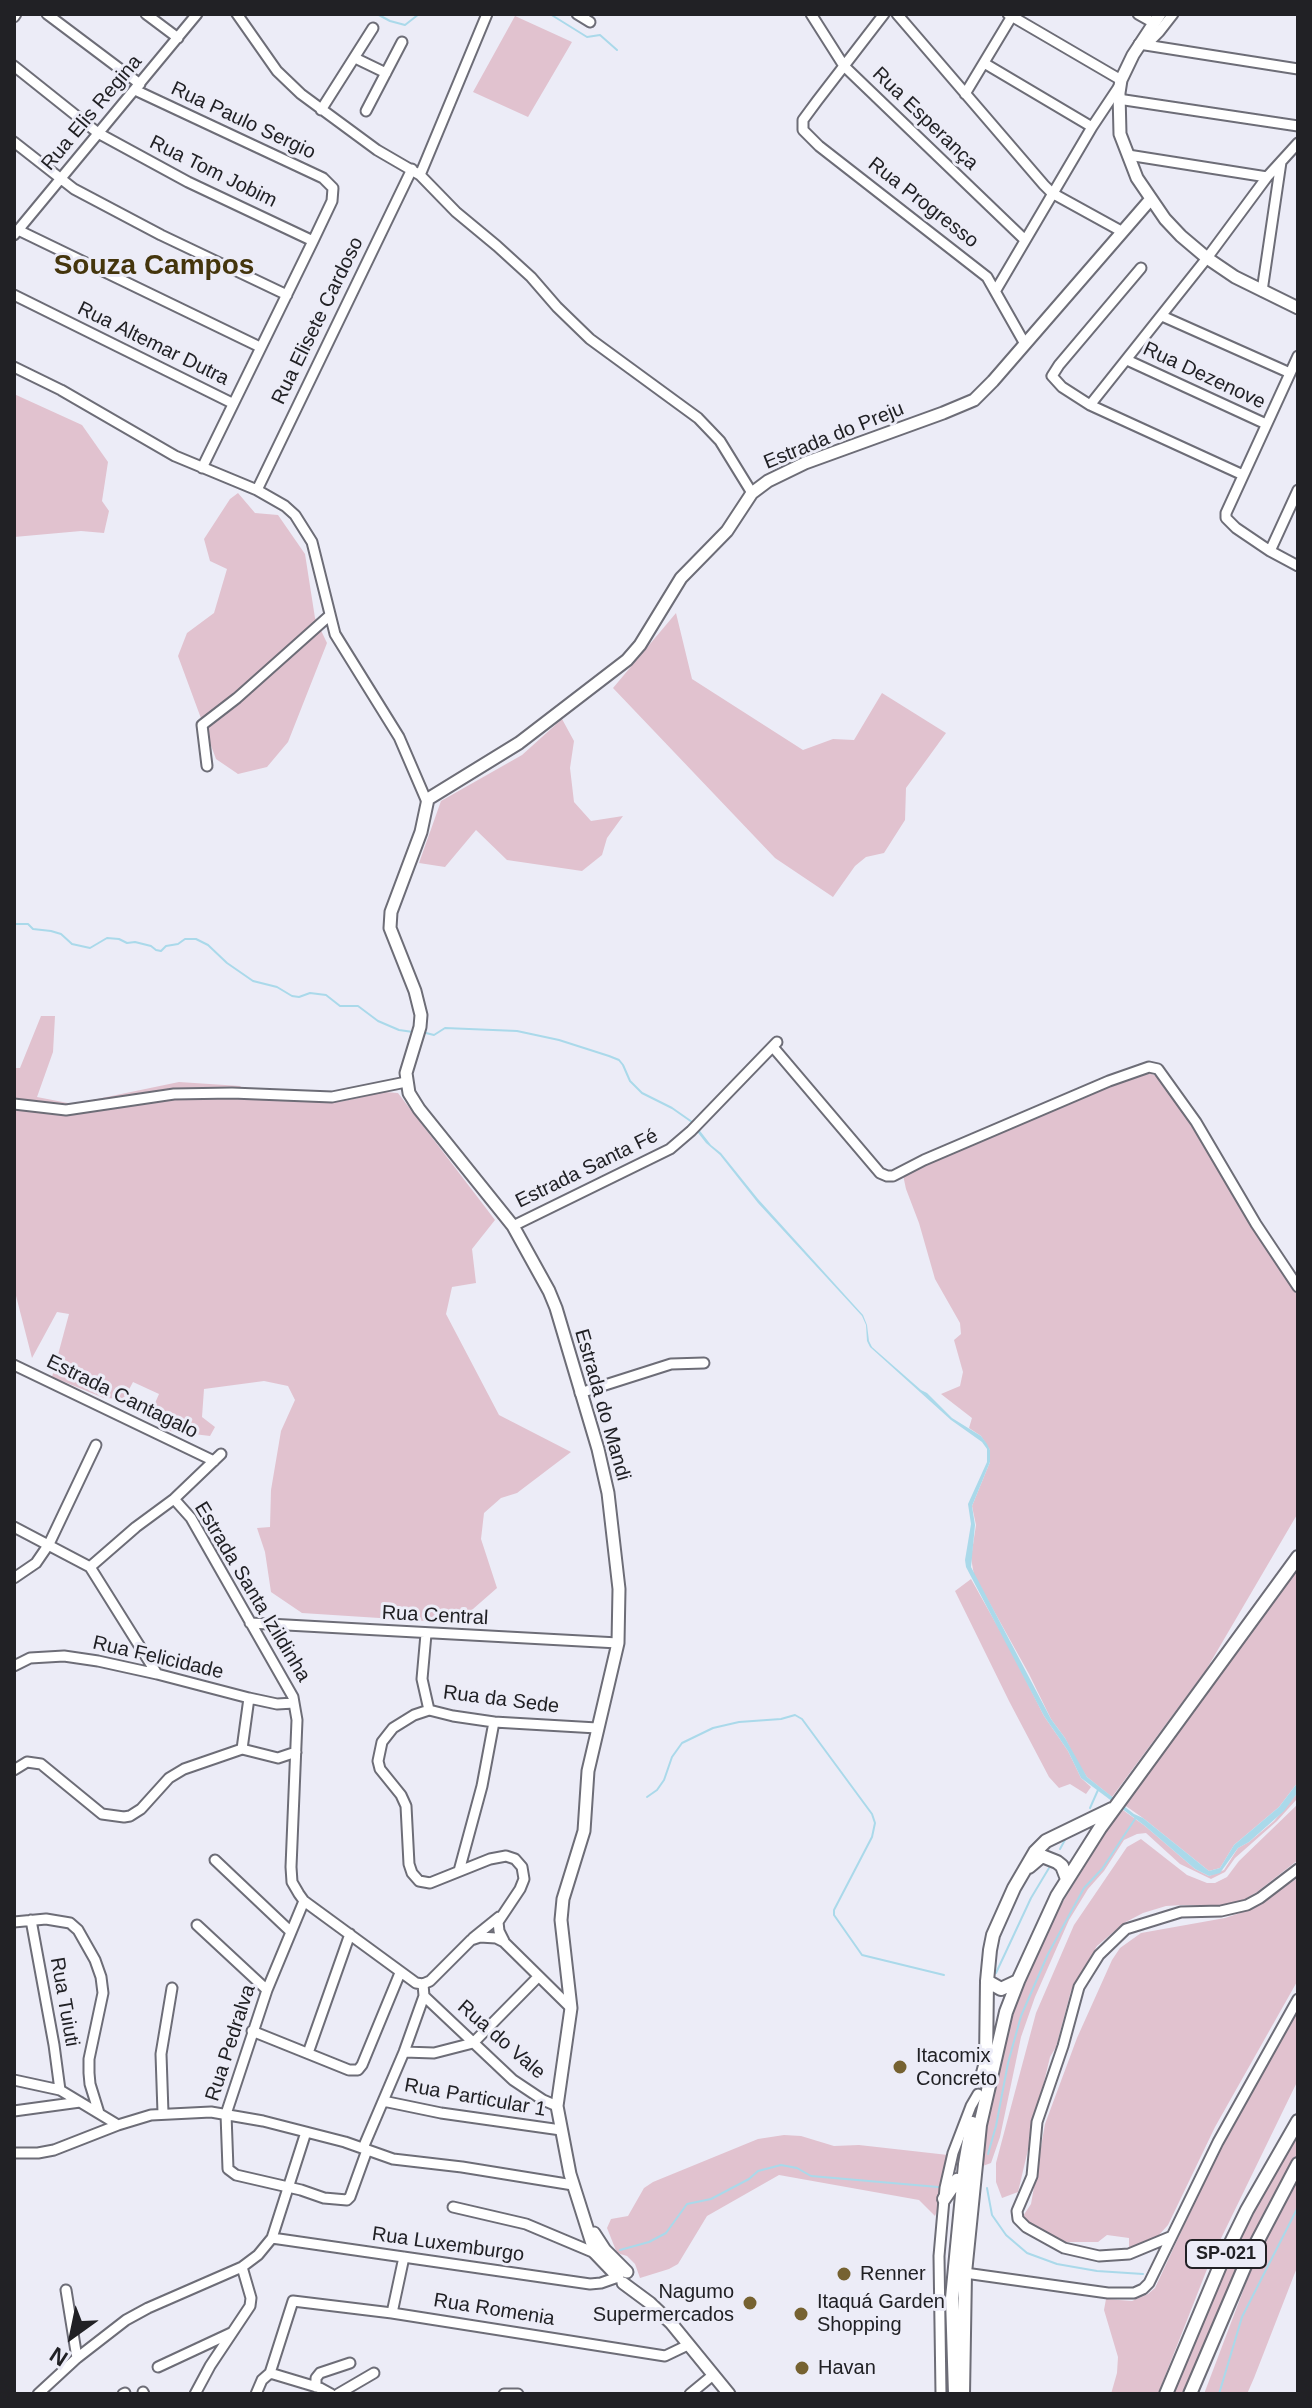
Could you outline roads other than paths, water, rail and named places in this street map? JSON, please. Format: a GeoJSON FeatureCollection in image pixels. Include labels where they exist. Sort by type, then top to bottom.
{"type":"FeatureCollection","features":[{"type":"Feature","properties":{"kind":"highway"},"geometry":{"type":"LineString","coordinates":[[963,2394],[965,2273],[980,2125],[1006,2012],[1018,1981],[1067,1879],[1116,1804],[1298,1557]]}},
{"type":"Feature","properties":{"kind":"highway"},"geometry":{"type":"LineString","coordinates":[[955,2394],[952,2298],[963,2182],[986,2062],[987,1981],[993,1935],[1035,1852],[1046,1841],[1116,1804]]}},
{"type":"Feature","properties":{"kind":"highway"},"geometry":{"type":"LineString","coordinates":[[1023,1872],[1042,1856],[1062,1866],[1067,1879]]}},
{"type":"Feature","properties":{"kind":"highway"},"geometry":{"type":"LineString","coordinates":[[987,1981],[1001,1989],[1018,1981]]}},
{"type":"Feature","properties":{"kind":"highway"},"geometry":{"type":"LineString","coordinates":[[1286,2140],[1298,2110]]}},
{"type":"Feature","properties":{"kind":"highway","name":"SP-021"},"geometry":{"type":"LineString","coordinates":[[1166,2394],[1222,2261],[1298,2121]]}},
{"type":"Feature","properties":{"kind":"highway","name":"SP-021"},"geometry":{"type":"LineString","coordinates":[[1190,2394],[1247,2261],[1298,2164]]}},
{"type":"Feature","properties":{"kind":"highway"},"geometry":{"type":"LineString","coordinates":[[944,2199],[957,2180],[968,2186],[971,2200]]}},
{"type":"Feature","properties":{"kind":"main road"},"geometry":{"type":"LineString","coordinates":[[1157,19],[1120,82],[1120,134],[1128,155],[1150,200],[1181,236],[1207,258],[1262,291],[1298,308]]}},
{"type":"Feature","properties":{"kind":"main road","name":"Estrada do Preju"},"geometry":{"type":"LineString","coordinates":[[427,802],[519,743],[627,660],[640,645],[681,578],[727,531],[752,493],[764,483],[805,463],[974,400],[1150,200]]}},
{"type":"Feature","properties":{"kind":"main road"},"geometry":{"type":"LineString","coordinates":[[406,1082],[421,1015],[389,922],[421,832],[427,802]]}},
{"type":"Feature","properties":{"kind":"main road","name":"Estrada do Mandi"},"geometry":{"type":"LineString","coordinates":[[406,1082],[419,1109],[513,1226],[537,1268],[556,1308],[608,1493],[619,1589],[618,1643],[587,1781],[584,1831],[561,1910],[571,2008],[557,2106],[573,2185],[595,2253],[625,2276]]}},
{"type":"Feature","properties":{"kind":"main road","name":"Estrada do Mandi"},"geometry":{"type":"LineString","coordinates":[[581,2212],[625,2276],[671,2323],[729,2394]]}},
{"type":"Feature","properties":{"kind":"street","name":"Rua Paulo Sergio"},"geometry":{"type":"LineString","coordinates":[[47,14],[137,87],[323,178],[333,188],[332,201],[313,241]]}},
{"type":"Feature","properties":{"kind":"street"},"geometry":{"type":"LineString","coordinates":[[146,14],[178,38]]}},
{"type":"Feature","properties":{"kind":"street","name":"Rua Elis Regina"},"geometry":{"type":"LineString","coordinates":[[18,230],[197,14]]}},
{"type":"Feature","properties":{"kind":"street"},"geometry":{"type":"LineString","coordinates":[[237,14],[277,71],[294,88],[377,150],[416,172],[456,212],[522,269],[590,339],[698,418],[720,441],[752,493]]}},
{"type":"Feature","properties":{"kind":"street","name":"Rua Elisete Cardoso"},"geometry":{"type":"LineString","coordinates":[[257,490],[416,172],[487,14]]}},
{"type":"Feature","properties":{"kind":"street"},"geometry":{"type":"LineString","coordinates":[[577,14],[590,22]]}},
{"type":"Feature","properties":{"kind":"street","name":"Rua Esperança"},"geometry":{"type":"LineString","coordinates":[[811,14],[844,66],[1025,240]]}},
{"type":"Feature","properties":{"kind":"street"},"geometry":{"type":"LineString","coordinates":[[844,66],[884,14]]}},
{"type":"Feature","properties":{"kind":"street"},"geometry":{"type":"LineString","coordinates":[[897,14],[1052,193],[1121,231]]}},
{"type":"Feature","properties":{"kind":"street"},"geometry":{"type":"LineString","coordinates":[[1138,14],[1157,19]]}},
{"type":"Feature","properties":{"kind":"street"},"geometry":{"type":"LineString","coordinates":[[1143,45],[1159,32],[1173,14]]}},
{"type":"Feature","properties":{"kind":"street"},"geometry":{"type":"LineString","coordinates":[[965,94],[1010,15],[1120,82],[996,290]]}},
{"type":"Feature","properties":{"kind":"street"},"geometry":{"type":"LineString","coordinates":[[321,110],[373,28]]}},
{"type":"Feature","properties":{"kind":"street"},"geometry":{"type":"LineString","coordinates":[[366,111],[402,42]]}},
{"type":"Feature","properties":{"kind":"street"},"geometry":{"type":"LineString","coordinates":[[1143,45],[1298,69]]}},
{"type":"Feature","properties":{"kind":"street"},"geometry":{"type":"LineString","coordinates":[[355,58],[386,73]]}},
{"type":"Feature","properties":{"kind":"street"},"geometry":{"type":"LineString","coordinates":[[984,63],[1092,127]]}},
{"type":"Feature","properties":{"kind":"street","name":"Rua Tom Jobim"},"geometry":{"type":"LineString","coordinates":[[14,66],[98,133],[188,182],[313,241]]}},
{"type":"Feature","properties":{"kind":"street","name":"Rua Progresso"},"geometry":{"type":"LineString","coordinates":[[844,66],[803,120],[803,130],[977,267],[996,290],[1025,344]]}},
{"type":"Feature","properties":{"kind":"street"},"geometry":{"type":"LineString","coordinates":[[1118,99],[1298,126]]}},
{"type":"Feature","properties":{"kind":"street"},"geometry":{"type":"LineString","coordinates":[[14,142],[74,189],[161,235],[287,295]]}},
{"type":"Feature","properties":{"kind":"street"},"geometry":{"type":"LineString","coordinates":[[1090,405],[1267,177],[1298,143]]}},
{"type":"Feature","properties":{"kind":"street"},"geometry":{"type":"LineString","coordinates":[[1128,155],[1267,177]]}},
{"type":"Feature","properties":{"kind":"street"},"geometry":{"type":"LineString","coordinates":[[1262,291],[1281,162]]}},
{"type":"Feature","properties":{"kind":"street"},"geometry":{"type":"LineString","coordinates":[[14,218],[18,230],[260,347]]}},
{"type":"Feature","properties":{"kind":"street"},"geometry":{"type":"LineString","coordinates":[[202,468],[313,241]]}},
{"type":"Feature","properties":{"kind":"street"},"geometry":{"type":"LineString","coordinates":[[1141,268],[1053,373],[1058,383],[1090,405],[1243,475]]}},
{"type":"Feature","properties":{"kind":"street","name":"Rua Altemar Dutra"},"geometry":{"type":"LineString","coordinates":[[14,295],[232,403]]}},
{"type":"Feature","properties":{"kind":"street"},"geometry":{"type":"LineString","coordinates":[[1162,316],[1290,373]]}},
{"type":"Feature","properties":{"kind":"street"},"geometry":{"type":"LineString","coordinates":[[1298,356],[1226,513],[1226,518],[1236,528],[1298,566]]}},
{"type":"Feature","properties":{"kind":"street","name":"Rua Dezenove"},"geometry":{"type":"LineString","coordinates":[[1127,360],[1266,424]]}},
{"type":"Feature","properties":{"kind":"street"},"geometry":{"type":"LineString","coordinates":[[14,367],[61,390],[175,456],[257,490],[285,506],[307,532],[339,643],[399,737],[427,802]]}},
{"type":"Feature","properties":{"kind":"street"},"geometry":{"type":"LineString","coordinates":[[1270,551],[1298,490]]}},
{"type":"Feature","properties":{"kind":"street"},"geometry":{"type":"LineString","coordinates":[[207,766],[202,725],[329,616]]}},
{"type":"Feature","properties":{"kind":"street","name":"Estrada Santa Fé"},"geometry":{"type":"LineString","coordinates":[[513,1226],[670,1149],[775,1045],[880,1173],[887,1176],[1109,1081],[1149,1067],[1158,1069],[1196,1122],[1256,1224],[1298,1287]]}},
{"type":"Feature","properties":{"kind":"street"},"geometry":{"type":"LineString","coordinates":[[14,1104],[66,1110],[174,1094],[332,1097],[406,1082]]}},
{"type":"Feature","properties":{"kind":"street"},"geometry":{"type":"LineString","coordinates":[[580,1393],[671,1364],[704,1363]]}},
{"type":"Feature","properties":{"kind":"street","name":"Estrada Cantagalo"},"geometry":{"type":"LineString","coordinates":[[14,1365],[217,1458],[174,1499]]}},
{"type":"Feature","properties":{"kind":"street"},"geometry":{"type":"LineString","coordinates":[[14,1578],[36,1563],[49,1544],[96,1445]]}},
{"type":"Feature","properties":{"kind":"street"},"geometry":{"type":"LineString","coordinates":[[90,1567],[174,1499]]}},
{"type":"Feature","properties":{"kind":"street","name":"Estrada Santa Izildinha"},"geometry":{"type":"LineString","coordinates":[[174,1499],[191,1518],[290,1690],[297,1720],[292,1877],[294,1887],[304,1901]]}},
{"type":"Feature","properties":{"kind":"street"},"geometry":{"type":"LineString","coordinates":[[14,1527],[90,1567],[157,1674]]}},
{"type":"Feature","properties":{"kind":"street","name":"Rua Central"},"geometry":{"type":"LineString","coordinates":[[250,1623],[618,1643]]}},
{"type":"Feature","properties":{"kind":"street","name":"Rua da Sede"},"geometry":{"type":"LineString","coordinates":[[426,1634],[422,1679],[429,1710],[494,1722],[597,1728]]}},
{"type":"Feature","properties":{"kind":"street","name":"Rua Felicidade"},"geometry":{"type":"LineString","coordinates":[[14,1666],[30,1658],[64,1656],[157,1674],[277,1704],[294,1703]]}},
{"type":"Feature","properties":{"kind":"street"},"geometry":{"type":"LineString","coordinates":[[242,1749],[249,1698]]}},
{"type":"Feature","properties":{"kind":"street"},"geometry":{"type":"LineString","coordinates":[[304,1901],[400,1973],[423,1984],[501,1915],[523,1882],[524,1871],[519,1863],[511,1857],[499,1856],[430,1883],[416,1879],[409,1864],[406,1806],[378,1767],[379,1752],[384,1738],[406,1719],[429,1710]]}},
{"type":"Feature","properties":{"kind":"street"},"geometry":{"type":"LineString","coordinates":[[459,1871],[482,1786],[494,1722]]}},
{"type":"Feature","properties":{"kind":"street"},"geometry":{"type":"LineString","coordinates":[[14,1770],[27,1762],[41,1764],[102,1814],[124,1817],[141,1809],[176,1773],[218,1756],[242,1749],[278,1758],[296,1752]]}},
{"type":"Feature","properties":{"kind":"street"},"geometry":{"type":"LineString","coordinates":[[215,1860],[290,1931]]}},
{"type":"Feature","properties":{"kind":"street"},"geometry":{"type":"LineString","coordinates":[[1170,2237],[1129,2254],[1099,2256],[1064,2248],[1026,2227],[1018,2219],[1017,2211],[1032,2176],[1037,2122],[1079,1987],[1099,1955],[1126,1929],[1181,1912],[1221,1911],[1247,1905],[1298,1869]]}},
{"type":"Feature","properties":{"kind":"street","name":"Rua Pedralva"},"geometry":{"type":"LineString","coordinates":[[304,1901],[267,1990],[226,2114],[226,2159],[229,2171],[330,2199],[347,2200],[365,2149]]}},
{"type":"Feature","properties":{"kind":"street"},"geometry":{"type":"LineString","coordinates":[[501,1915],[498,1927],[504,1942],[571,2008]]}},
{"type":"Feature","properties":{"kind":"street"},"geometry":{"type":"LineString","coordinates":[[14,1922],[58,1919],[70,1923],[78,1930],[95,1960],[103,1993],[89,2059],[90,2084],[99,2113]]}},
{"type":"Feature","properties":{"kind":"street","name":"Rua Tuiuti"},"geometry":{"type":"LineString","coordinates":[[31,1920],[60,2090]]}},
{"type":"Feature","properties":{"kind":"street"},"geometry":{"type":"LineString","coordinates":[[197,1925],[267,1990]]}},
{"type":"Feature","properties":{"kind":"street"},"geometry":{"type":"LineString","coordinates":[[308,2053],[350,1934]]}},
{"type":"Feature","properties":{"kind":"street"},"geometry":{"type":"LineString","coordinates":[[471,1940],[488,1937],[504,1942]]}},
{"type":"Feature","properties":{"kind":"street"},"geometry":{"type":"LineString","coordinates":[[252,2031],[349,2070],[358,2070],[400,1973]]}},
{"type":"Feature","properties":{"kind":"street"},"geometry":{"type":"LineString","coordinates":[[404,2052],[434,2053],[473,2043],[538,1977]]}},
{"type":"Feature","properties":{"kind":"street"},"geometry":{"type":"LineString","coordinates":[[365,2149],[424,1996],[423,1984]]}},
{"type":"Feature","properties":{"kind":"street"},"geometry":{"type":"LineString","coordinates":[[163,2113],[161,2054],[172,1988]]}},
{"type":"Feature","properties":{"kind":"street","name":"Rua do Vale"},"geometry":{"type":"LineString","coordinates":[[424,1996],[513,2080],[557,2106]]}},
{"type":"Feature","properties":{"kind":"street"},"geometry":{"type":"LineString","coordinates":[[965,2273],[1108,2293],[1134,2293],[1149,2283],[1218,2142],[1298,1999]]}},
{"type":"Feature","properties":{"kind":"street"},"geometry":{"type":"LineString","coordinates":[[14,2080],[60,2090],[118,2125]]}},
{"type":"Feature","properties":{"kind":"street"},"geometry":{"type":"LineString","coordinates":[[941,2394],[939,2256],[944,2199],[953,2153],[978,2094]]}},
{"type":"Feature","properties":{"kind":"street","name":"Rua Particular 1"},"geometry":{"type":"LineString","coordinates":[[383,2101],[441,2113],[561,2130]]}},
{"type":"Feature","properties":{"kind":"street"},"geometry":{"type":"LineString","coordinates":[[14,2111],[80,2102]]}},
{"type":"Feature","properties":{"kind":"street"},"geometry":{"type":"LineString","coordinates":[[14,2153],[54,2150],[118,2125],[163,2113],[199,2112],[226,2114],[306,2132],[412,2163],[462,2167],[573,2185]]}},
{"type":"Feature","properties":{"kind":"street"},"geometry":{"type":"LineString","coordinates":[[38,2394],[110,2331],[148,2308],[242,2267],[258,2255],[272,2238],[306,2132]]}},
{"type":"Feature","properties":{"kind":"street"},"geometry":{"type":"LineString","coordinates":[[453,2207],[526,2224],[595,2253]]}},
{"type":"Feature","properties":{"kind":"street","name":"Rua Luxemburgo"},"geometry":{"type":"LineString","coordinates":[[272,2238],[590,2284],[625,2276]]}},
{"type":"Feature","properties":{"kind":"street"},"geometry":{"type":"LineString","coordinates":[[392,2313],[404,2257]]}},
{"type":"Feature","properties":{"kind":"street"},"geometry":{"type":"LineString","coordinates":[[195,2394],[251,2302],[242,2267]]}},
{"type":"Feature","properties":{"kind":"street"},"geometry":{"type":"LineString","coordinates":[[66,2290],[77,2358]]}},
{"type":"Feature","properties":{"kind":"street","name":"Rua Romenia"},"geometry":{"type":"LineString","coordinates":[[270,2373],[291,2302],[392,2313],[665,2356],[688,2345]]}},
{"type":"Feature","properties":{"kind":"street"},"geometry":{"type":"LineString","coordinates":[[158,2367],[231,2333]]}},
{"type":"Feature","properties":{"kind":"street"},"geometry":{"type":"LineString","coordinates":[[316,2387],[316,2378],[320,2373],[350,2363]]}},
{"type":"Feature","properties":{"kind":"street"},"geometry":{"type":"LineString","coordinates":[[256,2394],[262,2380],[270,2373],[331,2394]]}},
{"type":"Feature","properties":{"kind":"street"},"geometry":{"type":"LineString","coordinates":[[338,2394],[374,2373]]}},
{"type":"Feature","properties":{"kind":"street"},"geometry":{"type":"LineString","coordinates":[[690,2394],[713,2375]]}},
{"type":"Feature","properties":{"kind":"water"},"geometry":{"type":"Polygon","coordinates":[[[697,1127],[863,1315],[872,1347],[952,1418],[981,1436],[987,1444],[990,1462],[972,1506],[975,1525],[971,1567],[1051,1719],[1087,1777],[1209,1871],[1220,1868],[1234,1845],[1279,1807],[1298,1782],[1298,1792],[1284,1811],[1238,1848],[1220,1873],[1209,1876],[1195,1869],[1145,1826],[1081,1778],[1068,1751],[1044,1716],[966,1567],[971,1524],[968,1504],[987,1462],[987,1449],[870,1347],[862,1316],[758,1203],[720,1155],[706,1143],[695,1129],[697,1127]]]}},
{"type":"Feature","properties":{"kind":"waterway"},"geometry":{"type":"LineString","coordinates":[[377,14],[405,25],[419,14]]}},
{"type":"Feature","properties":{"kind":"waterway"},"geometry":{"type":"LineString","coordinates":[[550,14],[587,37],[600,35],[617,50]]}},
{"type":"Feature","properties":{"kind":"waterway"},"geometry":{"type":"LineString","coordinates":[[14,924],[28,924],[33,929],[61,934],[72,944],[90,948],[107,938],[135,942],[161,951],[185,939],[196,939],[253,981],[277,987],[292,996],[310,993],[326,995],[340,1006],[358,1006],[378,1021],[413,1032]]}},
{"type":"Feature","properties":{"kind":"waterway"},"geometry":{"type":"LineString","coordinates":[[426,1033],[434,1035],[445,1028],[517,1031],[609,1056],[619,1060],[630,1081],[642,1093],[692,1122]]}},
{"type":"Feature","properties":{"kind":"waterway"},"geometry":{"type":"LineString","coordinates":[[647,1797],[664,1780],[672,1757],[682,1743],[713,1728],[739,1722],[795,1715],[802,1719],[872,1814],[875,1823],[872,1837],[834,1915],[862,1955],[944,1975]]}},
{"type":"Feature","properties":{"kind":"waterway"},"geometry":{"type":"LineString","coordinates":[[1090,1808],[1098,1790]]}},
{"type":"Feature","properties":{"kind":"waterway"},"geometry":{"type":"LineString","coordinates":[[988,2154],[1021,2016],[1048,1954],[1084,1888],[1102,1869],[1135,1819]]}},
{"type":"Feature","properties":{"kind":"waterway"},"geometry":{"type":"LineString","coordinates":[[1060,1849],[1066,1838]]}},
{"type":"Feature","properties":{"kind":"waterway"},"geometry":{"type":"LineString","coordinates":[[996,1973],[1031,1898],[1049,1868]]}},
{"type":"Feature","properties":{"kind":"waterway"},"geometry":{"type":"LineString","coordinates":[[620,2250],[649,2242],[666,2233],[687,2204],[711,2199],[758,2171],[781,2165],[797,2168],[811,2176],[938,2187]]}},
{"type":"Feature","properties":{"kind":"waterway"},"geometry":{"type":"LineString","coordinates":[[987,2188],[992,2215],[1006,2235],[1027,2253],[1057,2264],[1143,2274]]}},
{"type":"Feature","properties":{"kind":"waterway"},"geometry":{"type":"LineString","coordinates":[[1219,2394],[1242,2317],[1298,2207]]}},
{"type":"Feature","properties":{"kind":"place","name":"Itacomix Concreto"},"geometry":{"type":"Point","coordinates":[900,2067]}},
{"type":"Feature","properties":{"kind":"place","name":"Renner"},"geometry":{"type":"Point","coordinates":[844,2274]}},
{"type":"Feature","properties":{"kind":"place","name":"Nagumo Supermercados"},"geometry":{"type":"Point","coordinates":[750,2303]}},
{"type":"Feature","properties":{"kind":"place","name":"Itaquá Garden Shopping"},"geometry":{"type":"Point","coordinates":[801,2314]}},
{"type":"Feature","properties":{"kind":"place","name":"Havan"},"geometry":{"type":"Point","coordinates":[802,2368]}},
{"type":"Feature","properties":{"kind":"district","name":"Souza Campos"},"geometry":{"type":"Point","coordinates":[154,266]}}]}
